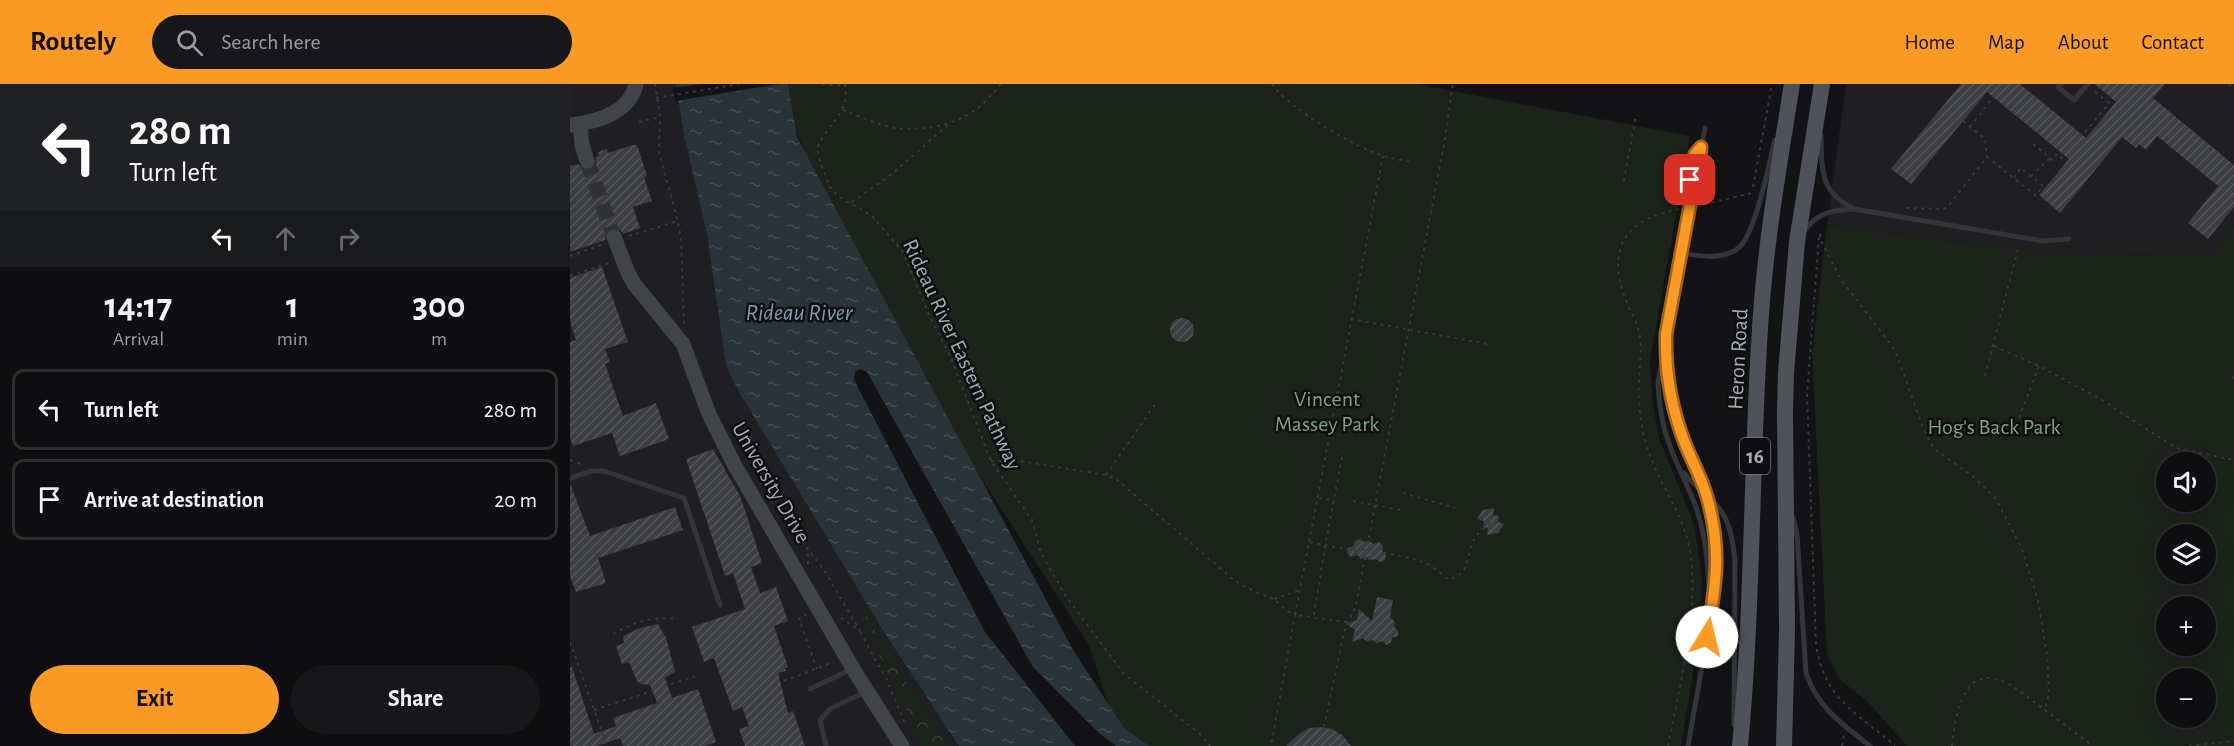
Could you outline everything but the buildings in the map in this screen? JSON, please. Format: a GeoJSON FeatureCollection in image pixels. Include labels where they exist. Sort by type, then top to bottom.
{"type":"FeatureCollection","features":[{"type":"Feature","properties":{"kind":"main road","name":"Heron Road"},"geometry":{"type":"LineString","coordinates":[[1740,746],[1750,607],[1760,325],[1772,209],[1791,84]]}},
{"type":"Feature","properties":{"kind":"main road","name":"16"},"geometry":{"type":"LineString","coordinates":[[1784,746],[1785,392],[1791,293],[1797,242],[1821,88]]}},
{"type":"Feature","properties":{"kind":"street"},"geometry":{"type":"LineString","coordinates":[[587,160],[575,124],[600,119],[621,108],[631,99],[636,84]]}},
{"type":"Feature","properties":{"kind":"street","name":"University Drive"},"geometry":{"type":"LineString","coordinates":[[614,239],[635,285],[683,344],[706,406],[725,447],[854,669],[902,746]]}},
{"type":"Feature","properties":{"kind":"lane"},"geometry":{"type":"LineString","coordinates":[[1681,253],[1714,257],[1738,249],[1747,239],[1791,84]]}},
{"type":"Feature","properties":{"kind":"lane"},"geometry":{"type":"LineString","coordinates":[[2061,84],[2058,87],[2074,100],[2088,84]]}},
{"type":"Feature","properties":{"kind":"lane"},"geometry":{"type":"LineString","coordinates":[[1821,88],[1823,175],[1834,196],[1854,209]]}},
{"type":"Feature","properties":{"kind":"lane"},"geometry":{"type":"LineString","coordinates":[[1705,128],[1658,383],[1666,436],[1691,494],[1703,532],[1709,572],[1710,624]]}},
{"type":"Feature","properties":{"kind":"lane"},"geometry":{"type":"LineString","coordinates":[[1679,186],[1693,189]]}},
{"type":"Feature","properties":{"kind":"lane"},"geometry":{"type":"LineString","coordinates":[[1797,242],[1809,225],[1822,214],[1829,211],[1854,209],[2022,237],[2055,241],[2069,239]]}},
{"type":"Feature","properties":{"kind":"lane"},"geometry":{"type":"LineString","coordinates":[[1666,334],[1667,370],[1673,408],[1708,499],[1718,567],[1688,746]]}},
{"type":"Feature","properties":{"kind":"lane"},"geometry":{"type":"LineString","coordinates":[[1679,467],[1696,489],[1721,512],[1726,521],[1734,551],[1734,746]]}},
{"type":"Feature","properties":{"kind":"lane"},"geometry":{"type":"LineString","coordinates":[[570,478],[592,471],[604,471],[684,498],[720,605]]}},
{"type":"Feature","properties":{"kind":"lane"},"geometry":{"type":"LineString","coordinates":[[1786,485],[1797,534],[1806,673],[1812,690],[1822,705],[1846,728],[1870,746]]}},
{"type":"Feature","properties":{"kind":"lane"},"geometry":{"type":"LineString","coordinates":[[810,689],[854,669]]}},
{"type":"Feature","properties":{"kind":"lane"},"geometry":{"type":"LineString","coordinates":[[826,746],[820,720],[825,712],[868,691]]}},
{"type":"Feature","properties":{"kind":"path"},"geometry":{"type":"LineString","coordinates":[[655,84],[660,117],[659,153],[678,221],[684,327]]}},
{"type":"Feature","properties":{"kind":"path"},"geometry":{"type":"LineString","coordinates":[[656,98],[739,84]]}},
{"type":"Feature","properties":{"kind":"path"},"geometry":{"type":"LineString","coordinates":[[822,84],[846,85]]}},
{"type":"Feature","properties":{"kind":"path"},"geometry":{"type":"LineString","coordinates":[[851,203],[892,174],[950,123],[977,110],[1001,84]]}},
{"type":"Feature","properties":{"kind":"path"},"geometry":{"type":"LineString","coordinates":[[1272,84],[1277,91],[1308,115],[1356,145],[1383,156],[1411,162]]}},
{"type":"Feature","properties":{"kind":"path"},"geometry":{"type":"LineString","coordinates":[[1324,727],[1344,632],[1356,605],[1445,139],[1453,84]]}},
{"type":"Feature","properties":{"kind":"path"},"geometry":{"type":"LineString","coordinates":[[1668,746],[1690,619],[1691,559],[1687,534],[1654,468],[1644,438],[1638,386],[1639,332],[1622,288],[1618,266],[1628,231],[1644,220],[1667,212],[1752,194],[1772,84]]}},
{"type":"Feature","properties":{"kind":"path"},"geometry":{"type":"LineString","coordinates":[[2085,132],[2109,103],[2095,92],[2102,84]]}},
{"type":"Feature","properties":{"kind":"path"},"geometry":{"type":"LineString","coordinates":[[2229,84],[2234,88]]}},
{"type":"Feature","properties":{"kind":"path","name":"Rideau River Eastern Pathway"},"geometry":{"type":"LineString","coordinates":[[846,85],[843,110],[819,143],[816,152],[830,187],[839,197],[872,216],[896,241],[903,252],[929,315],[951,357],[991,461],[1032,520],[1041,553],[1065,595],[1101,640],[1124,674],[1199,733],[1210,746]]}},
{"type":"Feature","properties":{"kind":"path"},"geometry":{"type":"LineString","coordinates":[[1970,127],[1992,100]]}},
{"type":"Feature","properties":{"kind":"path"},"geometry":{"type":"LineString","coordinates":[[843,110],[893,128],[911,129],[950,123]]}},
{"type":"Feature","properties":{"kind":"path"},"geometry":{"type":"LineString","coordinates":[[1624,181],[1636,116]]}},
{"type":"Feature","properties":{"kind":"path"},"geometry":{"type":"LineString","coordinates":[[639,122],[660,117]]}},
{"type":"Feature","properties":{"kind":"path"},"geometry":{"type":"LineString","coordinates":[[1897,207],[1943,209],[1949,205],[1987,157],[1985,139],[1963,121]]}},
{"type":"Feature","properties":{"kind":"path"},"geometry":{"type":"LineString","coordinates":[[2033,144],[2050,158]]}},
{"type":"Feature","properties":{"kind":"path"},"geometry":{"type":"LineString","coordinates":[[2031,176],[2057,154],[2065,161]]}},
{"type":"Feature","properties":{"kind":"path"},"geometry":{"type":"LineString","coordinates":[[1271,746],[1383,156]]}},
{"type":"Feature","properties":{"kind":"path"},"geometry":{"type":"LineString","coordinates":[[1987,157],[2040,199]]}},
{"type":"Feature","properties":{"kind":"path"},"geometry":{"type":"LineString","coordinates":[[2014,178],[2021,168],[2043,186],[2036,195]]}},
{"type":"Feature","properties":{"kind":"path"},"geometry":{"type":"LineString","coordinates":[[570,256],[614,239],[678,221]]}},
{"type":"Feature","properties":{"kind":"path"},"geometry":{"type":"LineString","coordinates":[[1895,746],[1849,709],[1836,695],[1821,670],[1816,645],[1808,394],[1820,234],[1840,278],[1895,350],[1931,444],[1937,451],[1974,477],[1996,499],[2022,549],[2038,600],[2047,655],[2049,694],[2045,709]]}},
{"type":"Feature","properties":{"kind":"path"},"geometry":{"type":"LineString","coordinates":[[1985,376],[1995,346],[2022,237]]}},
{"type":"Feature","properties":{"kind":"path"},"geometry":{"type":"LineString","coordinates":[[570,276],[612,262]]}},
{"type":"Feature","properties":{"kind":"path"},"geometry":{"type":"LineString","coordinates":[[1352,319],[1487,344]]}},
{"type":"Feature","properties":{"kind":"path"},"geometry":{"type":"LineString","coordinates":[[1995,346],[2097,397],[2176,448],[2234,460]]}},
{"type":"Feature","properties":{"kind":"path"},"geometry":{"type":"LineString","coordinates":[[2019,418],[2039,366]]}},
{"type":"Feature","properties":{"kind":"path"},"geometry":{"type":"LineString","coordinates":[[1106,475],[1156,403]]}},
{"type":"Feature","properties":{"kind":"path"},"geometry":{"type":"LineString","coordinates":[[731,427],[766,491]]}},
{"type":"Feature","properties":{"kind":"path"},"geometry":{"type":"LineString","coordinates":[[1313,616],[1343,452]]}},
{"type":"Feature","properties":{"kind":"path"},"geometry":{"type":"LineString","coordinates":[[991,461],[1020,461],[1106,475],[1124,486],[1235,581],[1274,599],[1295,615],[1348,622]]}},
{"type":"Feature","properties":{"kind":"path"},"geometry":{"type":"LineString","coordinates":[[1403,493],[1455,508]]}},
{"type":"Feature","properties":{"kind":"path"},"geometry":{"type":"LineString","coordinates":[[1318,497],[1334,500]]}},
{"type":"Feature","properties":{"kind":"path"},"geometry":{"type":"LineString","coordinates":[[770,498],[831,582],[887,680],[907,728]]}},
{"type":"Feature","properties":{"kind":"path"},"geometry":{"type":"LineString","coordinates":[[1353,501],[1400,510]]}},
{"type":"Feature","properties":{"kind":"path"},"geometry":{"type":"LineString","coordinates":[[1309,542],[1354,551],[1367,549],[1415,559],[1430,565],[1448,579],[1456,578],[1462,573],[1476,536],[1492,522]]}},
{"type":"Feature","properties":{"kind":"path"},"geometry":{"type":"LineString","coordinates":[[808,549],[808,566]]}},
{"type":"Feature","properties":{"kind":"path"},"geometry":{"type":"LineString","coordinates":[[1274,599],[1300,590]]}},
{"type":"Feature","properties":{"kind":"path"},"geometry":{"type":"LineString","coordinates":[[813,610],[799,619],[817,669]]}},
{"type":"Feature","properties":{"kind":"path"},"geometry":{"type":"LineString","coordinates":[[837,615],[860,631]]}},
{"type":"Feature","properties":{"kind":"path"},"geometry":{"type":"LineString","coordinates":[[612,634],[660,616],[678,619]]}},
{"type":"Feature","properties":{"kind":"path"},"geometry":{"type":"LineString","coordinates":[[570,642],[607,746]]}},
{"type":"Feature","properties":{"kind":"path"},"geometry":{"type":"LineString","coordinates":[[784,681],[837,661]]}},
{"type":"Feature","properties":{"kind":"path"},"geometry":{"type":"LineString","coordinates":[[671,684],[699,675]]}},
{"type":"Feature","properties":{"kind":"path"},"geometry":{"type":"LineString","coordinates":[[1952,746],[1955,720],[1964,694],[1979,680],[1987,678],[2000,678],[2093,746]]}},
{"type":"Feature","properties":{"kind":"path"},"geometry":{"type":"LineString","coordinates":[[594,710],[652,691]]}},
{"type":"Feature","properties":{"kind":"path"},"geometry":{"type":"LineString","coordinates":[[2189,746],[2234,741]]}},
{"type":"Feature","properties":{"kind":"shaded area"},"geometry":{"type":"Polygon","coordinates":[[[570,84],[676,84],[684,136],[707,234],[739,392],[882,629],[959,746],[570,746],[570,84]]]}},
{"type":"Feature","properties":{"kind":"shaded area"},"geometry":{"type":"Polygon","coordinates":[[[1846,84],[2234,84],[2234,226],[2209,255],[2068,256],[1827,225],[1846,84]]]}},
{"type":"Feature","properties":{"kind":"green space","name":"Vincent Massey Park"},"geometry":{"type":"Polygon","coordinates":[[[788,84],[1415,84],[1690,136],[1650,361],[1652,399],[1659,438],[1694,524],[1702,578],[1701,623],[1681,746],[1121,746],[1089,645],[976,470],[807,156],[796,130],[788,84]]]}},
{"type":"Feature","properties":{"kind":"green space","name":"Hog's Back Park"},"geometry":{"type":"Polygon","coordinates":[[[1827,225],[2068,256],[2209,255],[2234,226],[2234,746],[1907,746],[1866,700],[1840,680],[1827,654],[1812,353],[1827,225]]]}},
{"type":"Feature","properties":{"kind":"green space"},"geometry":{"type":"Polygon","coordinates":[[[863,616],[868,618],[924,712],[948,746],[922,746],[913,731],[909,714],[862,621],[863,616]]]}},
{"type":"Feature","properties":{"kind":"water","name":"Rideau River"},"geometry":{"type":"Polygon","coordinates":[[[676,84],[788,84],[797,137],[1073,650],[1124,728],[1149,746],[1116,746],[1100,734],[1033,667],[867,372],[860,369],[855,372],[854,380],[985,632],[1075,746],[959,746],[882,629],[739,392],[726,365],[707,234],[684,136],[676,84]]]}},
{"type":"Feature","properties":{"kind":"pier"},"geometry":{"type":"Polygon","coordinates":[[[701,84],[780,84],[675,101],[673,88],[701,84]]]}},
{"type":"Feature","properties":{"kind":"tunnel"},"geometry":{"type":"LineString","coordinates":[[587,161],[614,237]]}},
{"type":"Feature","properties":{"kind":"route"},"geometry":{"type":"LineString","coordinates":[[1690,180],[1695,154],[1701,147],[1697,181],[1693,189],[1666,334],[1665,353],[1670,397],[1686,446],[1703,483],[1716,542],[1717,580],[1707,637]]}}]}
